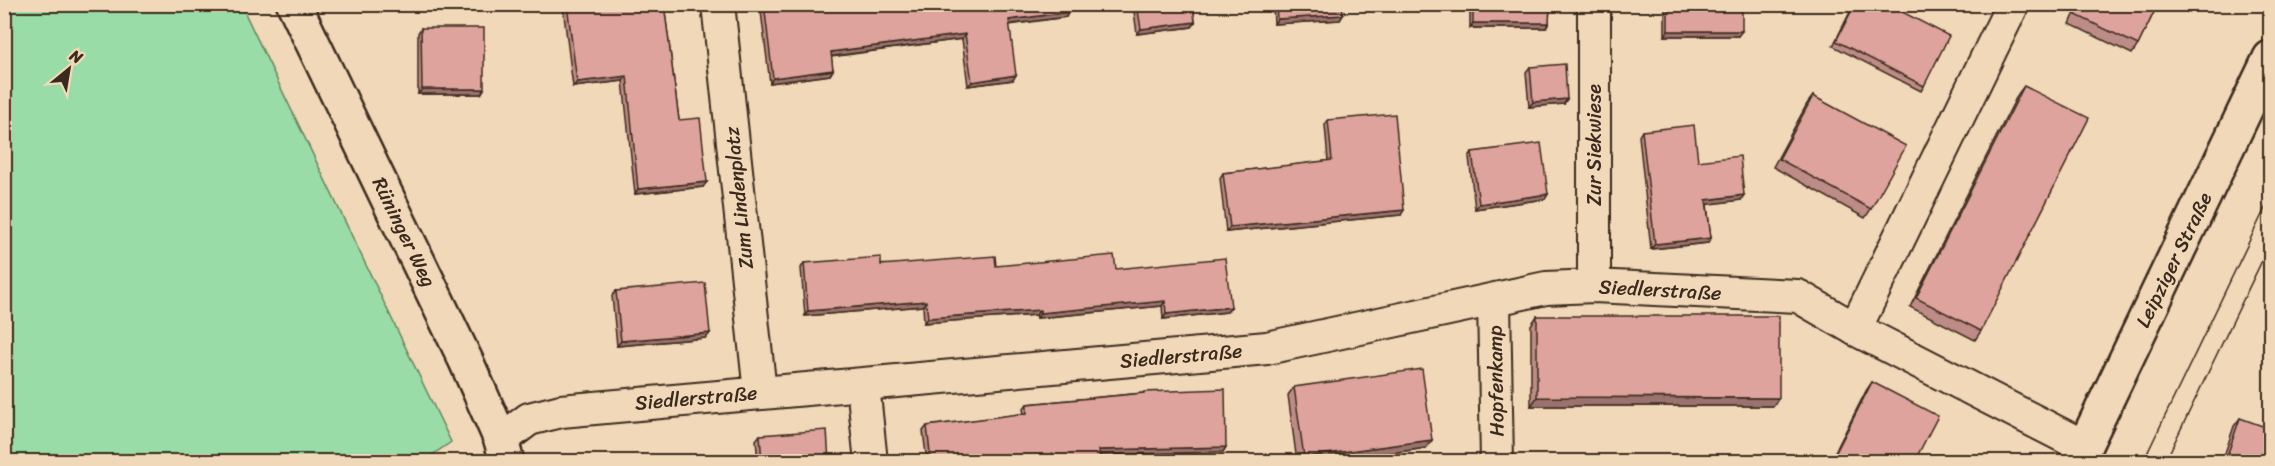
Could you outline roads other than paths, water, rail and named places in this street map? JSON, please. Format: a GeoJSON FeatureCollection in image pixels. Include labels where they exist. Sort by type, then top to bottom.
{"type":"FeatureCollection","features":[{"type":"Feature","properties":{"kind":"street","name":"Rüninger Weg"},"geometry":{"type":"LineString","coordinates":[[294,4],[466,361],[504,451]]}},
{"type":"Feature","properties":{"kind":"street","name":"Zum Lindenplatz"},"geometry":{"type":"LineString","coordinates":[[718,4],[760,392]]}},
{"type":"Feature","properties":{"kind":"street","name":"Zur Siekwiese"},"geometry":{"type":"LineString","coordinates":[[1594,4],[1594,286]]}},
{"type":"Feature","properties":{"kind":"street"},"geometry":{"type":"LineString","coordinates":[[1855,329],[2013,4]]}},
{"type":"Feature","properties":{"kind":"street","name":"Leipziger Straße"},"geometry":{"type":"LineString","coordinates":[[2081,454],[2271,58]]}},
{"type":"Feature","properties":{"kind":"street","name":"Siedlerstraße"},"geometry":{"type":"LineString","coordinates":[[504,451],[529,419],[561,411],[1267,348],[1546,288],[1594,286],[1798,296],[2081,454]]}},
{"type":"Feature","properties":{"kind":"street","name":"Hopfenkamp"},"geometry":{"type":"LineString","coordinates":[[1494,301],[1497,462]]}},
{"type":"Feature","properties":{"kind":"street"},"geometry":{"type":"LineString","coordinates":[[863,385],[871,462]]}},
{"type":"Feature","properties":{"kind":"tram line"},"geometry":{"type":"LineString","coordinates":[[2143,462],[2270,198]]}},
{"type":"Feature","properties":{"kind":"tram line"},"geometry":{"type":"LineString","coordinates":[[2165,462],[2270,244]]}}]}
